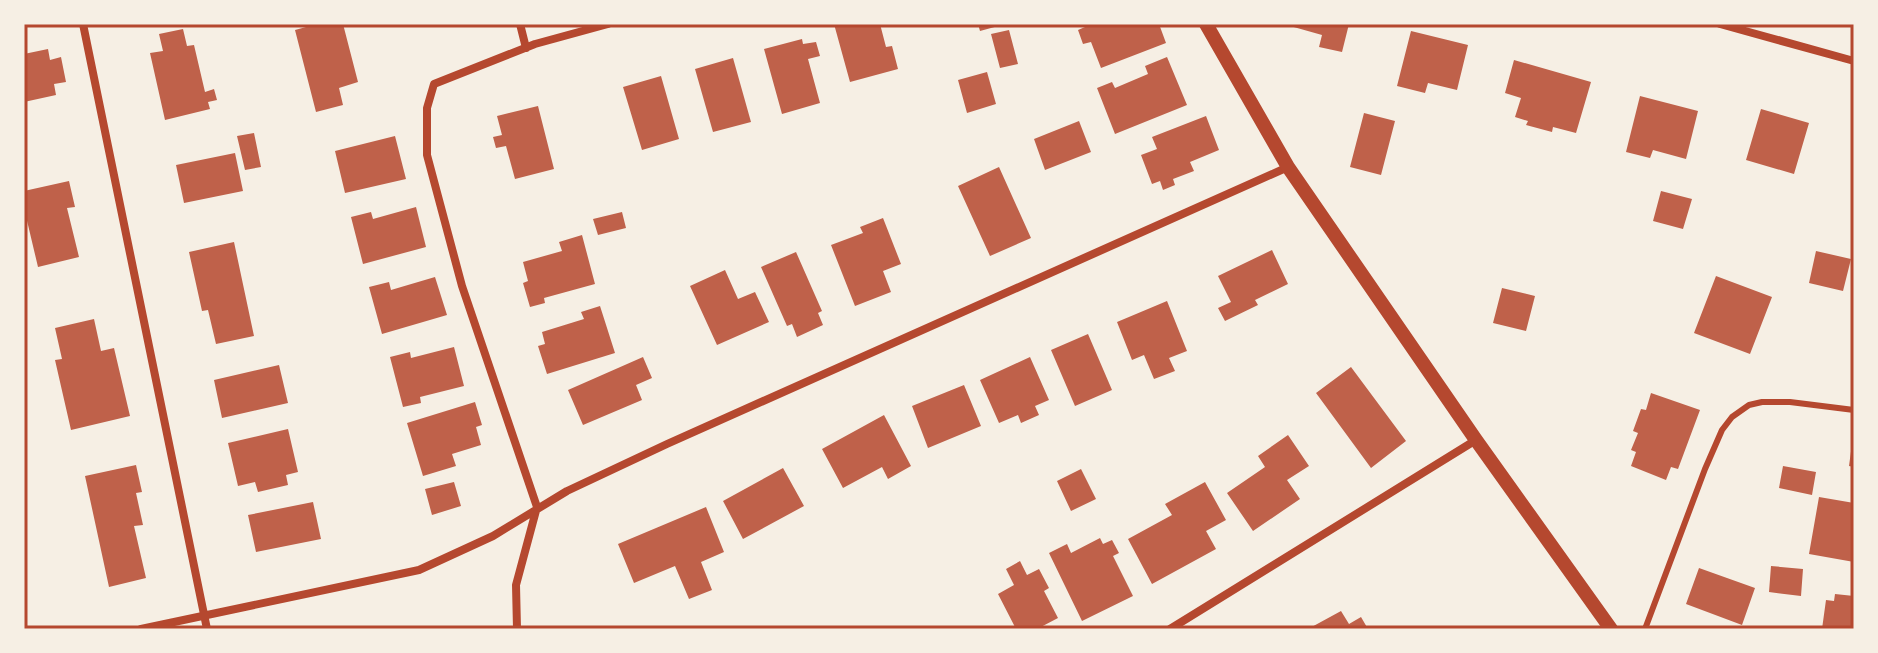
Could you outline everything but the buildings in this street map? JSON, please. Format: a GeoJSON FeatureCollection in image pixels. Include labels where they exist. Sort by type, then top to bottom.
{"type":"FeatureCollection","features":[{"type":"Feature","properties":{"kind":"street"},"geometry":{"type":"LineString","coordinates":[[83,24],[207,629]]}},
{"type":"Feature","properties":{"kind":"street"},"geometry":{"type":"LineString","coordinates":[[520,24],[526,48]]}},
{"type":"Feature","properties":{"kind":"street"},"geometry":{"type":"LineString","coordinates":[[517,629],[516,585],[537,507],[462,286],[427,155],[427,108],[434,84],[526,48],[608,24]]}},
{"type":"Feature","properties":{"kind":"street"},"geometry":{"type":"LineString","coordinates":[[1206,24],[1288,167],[1611,629]]}},
{"type":"Feature","properties":{"kind":"street"},"geometry":{"type":"LineString","coordinates":[[1720,24],[1854,61]]}},
{"type":"Feature","properties":{"kind":"street"},"geometry":{"type":"LineString","coordinates":[[141,629],[419,570],[493,536],[537,507],[667,444],[1288,167]]}},
{"type":"Feature","properties":{"kind":"street"},"geometry":{"type":"LineString","coordinates":[[1170,629],[1476,440]]}},
{"type":"Feature","properties":{"kind":"lane"},"geometry":{"type":"LineString","coordinates":[[1645,629],[1705,469],[1722,430],[1732,417],[1749,405],[1762,402],[1790,402],[1854,410]]}}]}
